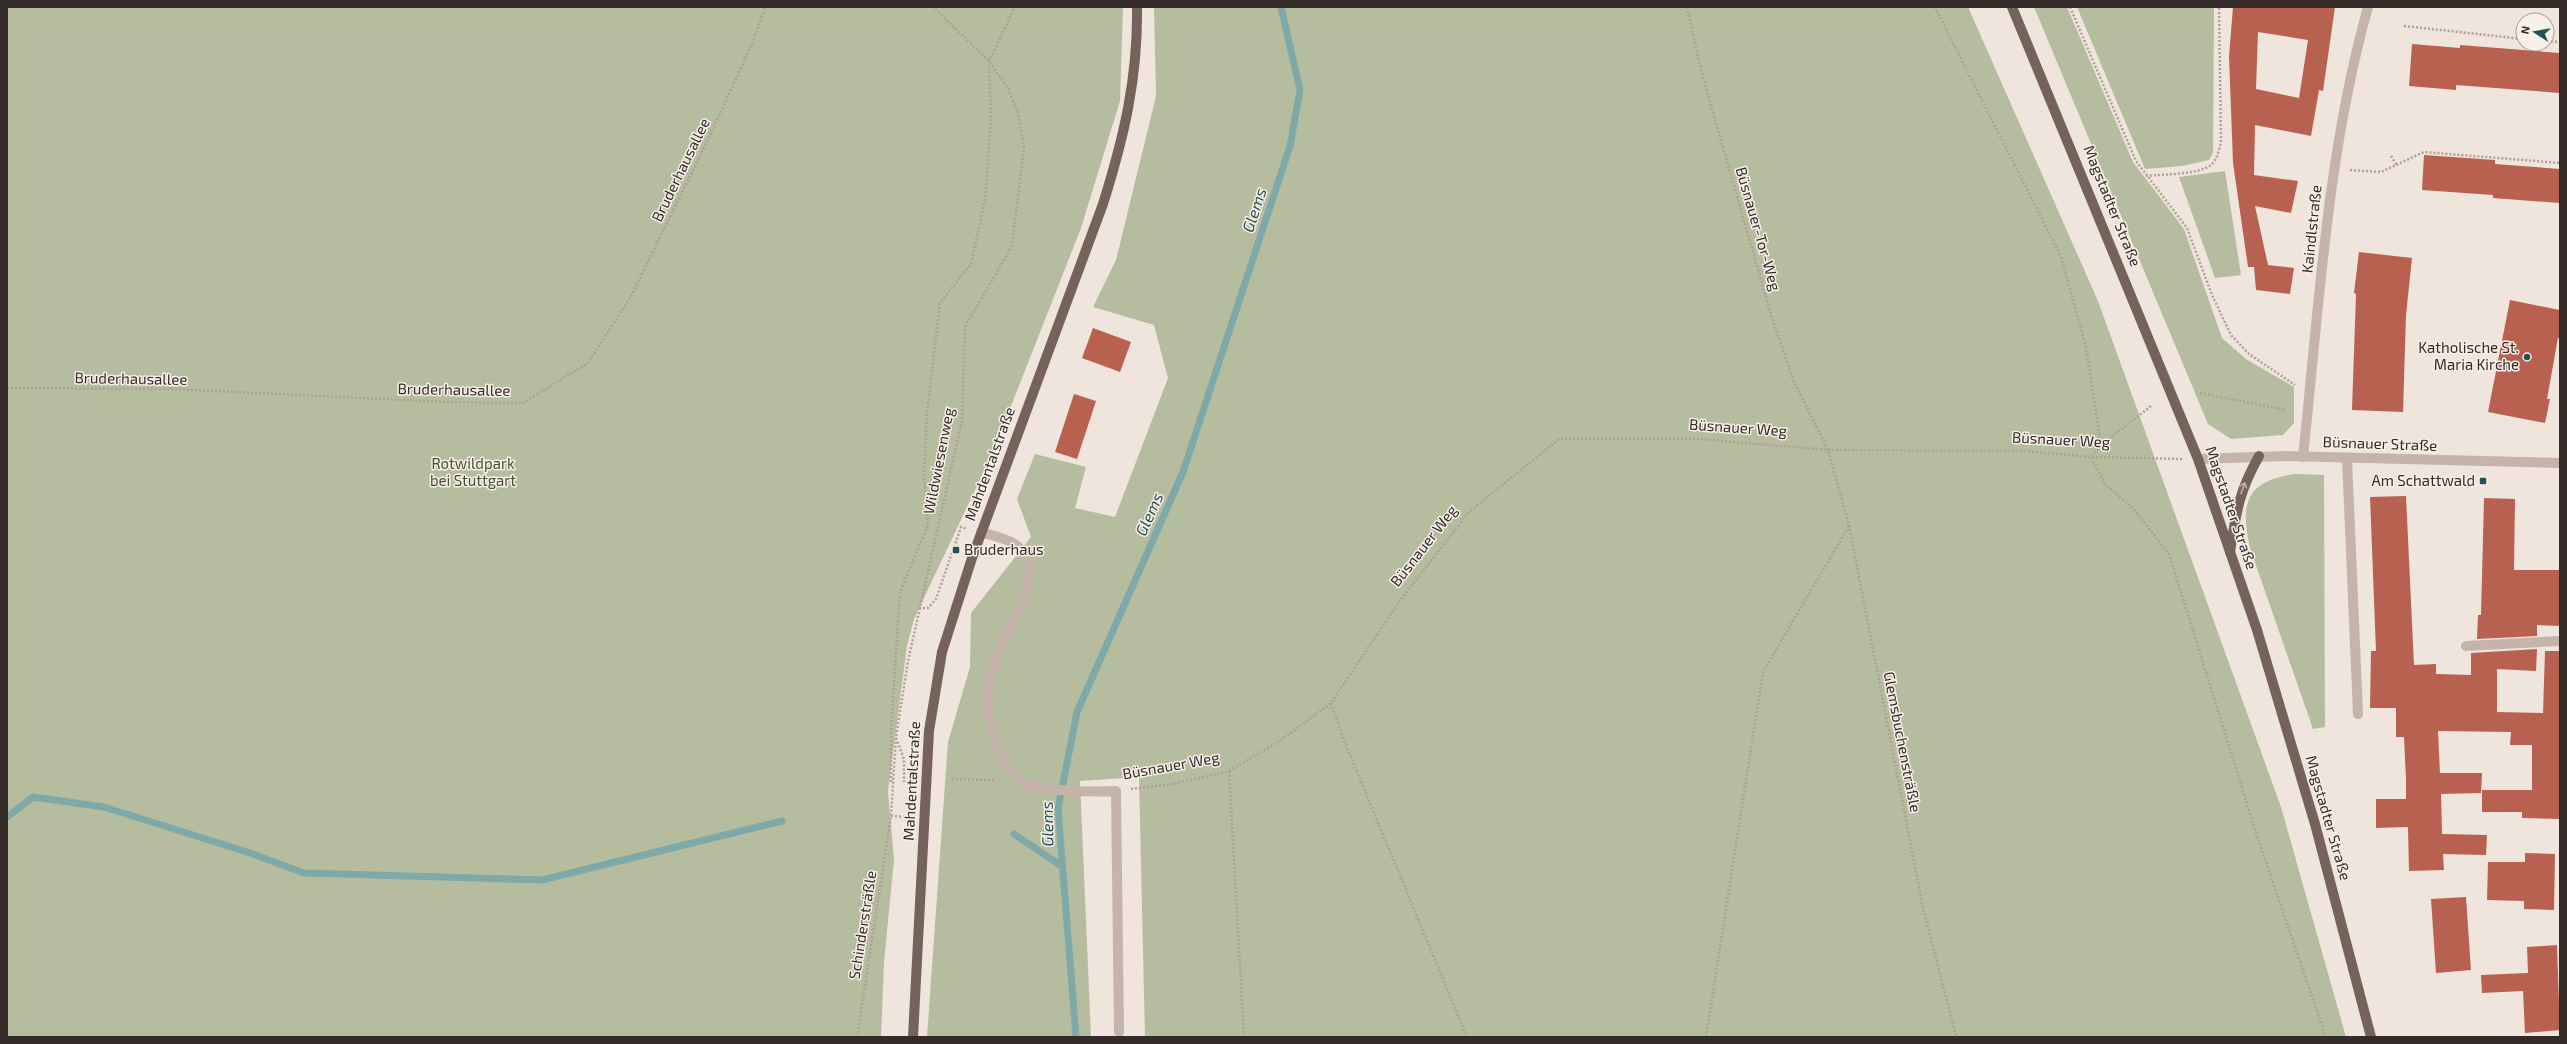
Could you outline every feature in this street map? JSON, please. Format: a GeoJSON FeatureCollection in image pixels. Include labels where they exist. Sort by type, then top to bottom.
{"type":"FeatureCollection","features":[{"type":"Feature","properties":{"kind":"main road","name":"Mahdentalstraße"},"geometry":{"type":"LineString","coordinates":[[913,1037],[929,731],[942,652],[981,532],[1101,211],[1120,149],[1130,108],[1135,70],[1137,7]]}},
{"type":"Feature","properties":{"kind":"main road","name":"Magstadter Straße"},"geometry":{"type":"LineString","coordinates":[[2012,7],[2084,177],[2198,459],[2257,630],[2315,824],[2371,1037]]}},
{"type":"Feature","properties":{"kind":"main road"},"geometry":{"type":"LineString","coordinates":[[2230,554],[2238,501],[2246,479],[2259,456]]}},
{"type":"Feature","properties":{"kind":"street","name":"Kaindlstraße"},"geometry":{"type":"LineString","coordinates":[[2303,457],[2333,170],[2353,59],[2368,7]]}},
{"type":"Feature","properties":{"kind":"street","name":"Büsnauer Straße"},"geometry":{"type":"LineString","coordinates":[[2198,459],[2259,456],[2560,463]]}},
{"type":"Feature","properties":{"kind":"street"},"geometry":{"type":"LineString","coordinates":[[2347,459],[2358,714]]}},
{"type":"Feature","properties":{"kind":"street"},"geometry":{"type":"LineString","coordinates":[[981,532],[1016,544],[1028,561],[1028,582],[1011,628],[992,669],[988,710],[998,749],[1007,766],[1021,781]]}},
{"type":"Feature","properties":{"kind":"street"},"geometry":{"type":"LineString","coordinates":[[2466,646],[2560,641]]}},
{"type":"Feature","properties":{"kind":"street","name":"Büsnauer Weg"},"geometry":{"type":"LineString","coordinates":[[1021,781],[1040,786],[1093,793],[1116,790]]}},
{"type":"Feature","properties":{"kind":"street"},"geometry":{"type":"LineString","coordinates":[[1116,790],[1119,1032]]}},
{"type":"Feature","properties":{"kind":"path","name":"Bruderhausallee"},"geometry":{"type":"LineString","coordinates":[[7,388],[173,389],[446,402],[523,403],[588,363],[630,298],[704,148],[753,42],[765,7]]}},
{"type":"Feature","properties":{"kind":"path","name":"Wildwiesenweg"},"geometry":{"type":"LineString","coordinates":[[891,816],[896,738],[919,608],[962,420],[965,328],[1012,246],[1024,147],[1018,114],[1009,90],[989,61],[933,7]]}},
{"type":"Feature","properties":{"kind":"path"},"geometry":{"type":"LineString","coordinates":[[891,816],[891,731],[900,592],[928,525],[924,476],[927,413],[940,303],[971,264],[985,200],[991,120],[989,61],[1015,7]]}},
{"type":"Feature","properties":{"kind":"path","name":"Büsnauer-Tor-Weg"},"geometry":{"type":"LineString","coordinates":[[1687,7],[1703,77],[1771,315],[1794,382],[1828,450]]}},
{"type":"Feature","properties":{"kind":"path"},"geometry":{"type":"LineString","coordinates":[[1935,7],[2061,257],[2086,347],[2101,445]]}},
{"type":"Feature","properties":{"kind":"path"},"geometry":{"type":"LineString","coordinates":[[2070,7],[2136,161],[2187,228],[2212,296],[2231,335],[2249,354],[2310,394]]}},
{"type":"Feature","properties":{"kind":"path"},"geometry":{"type":"LineString","coordinates":[[2146,176],[2199,170],[2211,165],[2218,154],[2221,143],[2219,7]]}},
{"type":"Feature","properties":{"kind":"path"},"geometry":{"type":"LineString","coordinates":[[2404,26],[2515,38]]}},
{"type":"Feature","properties":{"kind":"path"},"geometry":{"type":"LineString","coordinates":[[2333,170],[2381,172],[2397,166],[2424,152],[2560,163]]}},
{"type":"Feature","properties":{"kind":"path"},"geometry":{"type":"LineString","coordinates":[[2391,156],[2397,166]]}},
{"type":"Feature","properties":{"kind":"path"},"geometry":{"type":"LineString","coordinates":[[2200,393],[2286,410]]}},
{"type":"Feature","properties":{"kind":"path"},"geometry":{"type":"LineString","coordinates":[[2151,406],[2101,445],[2091,457],[2105,484],[2132,507],[2169,554],[2258,839],[2326,1037]]}},
{"type":"Feature","properties":{"kind":"path","name":"Büsnauer Weg"},"geometry":{"type":"LineString","coordinates":[[1116,790],[1174,784],[1229,771],[1280,741],[1331,703],[1399,602],[1468,514],[1560,439],[1699,439],[1828,450],[2023,451],[2091,457],[2198,459]]}},
{"type":"Feature","properties":{"kind":"path","name":"Glemsbuchensträßle"},"geometry":{"type":"LineString","coordinates":[[1828,450],[1849,525],[1922,903],[1956,1037]]}},
{"type":"Feature","properties":{"kind":"path"},"geometry":{"type":"LineString","coordinates":[[1706,1037],[1763,672],[1849,525]]}},
{"type":"Feature","properties":{"kind":"path"},"geometry":{"type":"LineString","coordinates":[[919,608],[928,608],[936,599],[961,528],[981,532]]}},
{"type":"Feature","properties":{"kind":"path"},"geometry":{"type":"LineString","coordinates":[[1331,703],[1343,738],[1467,1037]]}},
{"type":"Feature","properties":{"kind":"path"},"geometry":{"type":"LineString","coordinates":[[896,738],[904,759],[904,782]]}},
{"type":"Feature","properties":{"kind":"path"},"geometry":{"type":"LineString","coordinates":[[1229,771],[1244,1037]]}},
{"type":"Feature","properties":{"kind":"path"},"geometry":{"type":"LineString","coordinates":[[952,779],[1021,781]]}},
{"type":"Feature","properties":{"kind":"path","name":"Schindersträßle"},"geometry":{"type":"LineString","coordinates":[[857,1037],[891,816]]}},
{"type":"Feature","properties":{"kind":"green space","name":"Rotwildpark bei Stuttgart"},"geometry":{"type":"Polygon","coordinates":[[[7,7],[1123,7],[1120,101],[1081,228],[993,452],[914,619],[907,646],[888,791],[894,860],[884,962],[881,1037],[7,1037],[7,7]]]}},
{"type":"Feature","properties":{"kind":"green space"},"geometry":{"type":"Polygon","coordinates":[[[1154,7],[1968,7],[2098,301],[2281,807],[2346,1037],[1145,1037],[1139,777],[1080,781],[1091,1037],[927,1037],[948,742],[970,667],[971,613],[1031,537],[1017,499],[1035,454],[1086,467],[1075,508],[1115,517],[1168,378],[1154,325],[1093,307],[1116,260],[1156,96],[1154,7]]]}},
{"type":"Feature","properties":{"kind":"green space"},"geometry":{"type":"Polygon","coordinates":[[[2034,7],[2067,7],[2133,162],[2184,229],[2222,338],[2246,359],[2294,387],[2294,423],[2283,435],[2231,439],[2208,424],[2034,7]]]}},
{"type":"Feature","properties":{"kind":"green space"},"geometry":{"type":"Polygon","coordinates":[[[2077,7],[2214,7],[2213,153],[2209,160],[2182,166],[2145,169],[2077,7]]]}},
{"type":"Feature","properties":{"kind":"green space"},"geometry":{"type":"Polygon","coordinates":[[[2225,171],[2241,275],[2215,278],[2179,177],[2225,171]]]}},
{"type":"Feature","properties":{"kind":"green space"},"geometry":{"type":"Polygon","coordinates":[[[2295,474],[2324,475],[2325,727],[2313,729],[2250,548],[2246,518],[2250,496],[2257,488],[2266,482],[2279,477],[2295,474]]]}},
{"type":"Feature","properties":{"kind":"building"},"geometry":{"type":"Polygon","coordinates":[[[2233,7],[2335,7],[2323,91],[2319,90],[2311,136],[2255,125],[2254,175],[2298,181],[2291,213],[2255,206],[2268,265],[2294,268],[2290,294],[2256,290],[2254,267],[2248,267],[2233,163],[2229,56],[2233,7]],[[2258,32],[2256,89],[2299,98],[2308,40],[2258,32]]]}},
{"type":"Feature","properties":{"kind":"building"},"geometry":{"type":"Polygon","coordinates":[[[2412,44],[2460,48],[2460,45],[2515,49],[2515,52],[2560,53],[2560,93],[2456,85],[2456,90],[2409,86],[2412,44]]]}},
{"type":"Feature","properties":{"kind":"building"},"geometry":{"type":"Polygon","coordinates":[[[2424,155],[2495,160],[2495,164],[2560,169],[2560,203],[2493,198],[2493,195],[2422,190],[2424,155]]]}},
{"type":"Feature","properties":{"kind":"building"},"geometry":{"type":"Polygon","coordinates":[[[2359,252],[2412,258],[2406,315],[2403,412],[2352,410],[2356,294],[2354,293],[2359,252]]]}},
{"type":"Feature","properties":{"kind":"building","name":"Katholische St. Maria Kirche"},"geometry":{"type":"Polygon","coordinates":[[[2510,300],[2560,310],[2560,338],[2558,338],[2547,399],[2550,399],[2545,423],[2488,412],[2510,300]]]}},
{"type":"Feature","properties":{"kind":"building"},"geometry":{"type":"Polygon","coordinates":[[[1093,328],[1131,342],[1120,372],[1082,358],[1093,328]]]}},
{"type":"Feature","properties":{"kind":"building"},"geometry":{"type":"Polygon","coordinates":[[[1074,394],[1096,401],[1077,459],[1055,452],[1074,394]]]}},
{"type":"Feature","properties":{"kind":"building"},"geometry":{"type":"Polygon","coordinates":[[[2406,496],[2414,665],[2436,664],[2436,674],[2471,675],[2471,653],[2537,649],[2536,671],[2497,669],[2497,712],[2543,713],[2545,651],[2560,651],[2560,819],[2522,818],[2522,812],[2482,812],[2482,790],[2532,790],[2532,745],[2510,745],[2511,732],[2438,731],[2440,773],[2482,773],[2481,793],[2441,794],[2442,834],[2487,835],[2486,855],[2443,854],[2444,870],[2409,871],[2408,827],[2376,828],[2376,799],[2406,799],[2406,779],[2404,737],[2396,737],[2396,708],[2370,708],[2371,651],[2376,651],[2370,497],[2406,496]]]}},
{"type":"Feature","properties":{"kind":"building"},"geometry":{"type":"Polygon","coordinates":[[[2484,498],[2515,499],[2514,570],[2560,570],[2560,626],[2537,625],[2537,636],[2477,639],[2478,615],[2481,615],[2484,498]]]}},
{"type":"Feature","properties":{"kind":"building"},"geometry":{"type":"Polygon","coordinates":[[[2525,853],[2555,854],[2554,910],[2524,909],[2524,901],[2487,900],[2488,862],[2525,862],[2525,853]]]}},
{"type":"Feature","properties":{"kind":"building"},"geometry":{"type":"Polygon","coordinates":[[[2466,897],[2471,970],[2436,973],[2431,899],[2466,897]]]}},
{"type":"Feature","properties":{"kind":"building"},"geometry":{"type":"Polygon","coordinates":[[[2557,945],[2560,1030],[2525,1033],[2523,991],[2482,993],[2481,975],[2528,973],[2527,947],[2557,945]]]}},
{"type":"Feature","properties":{"kind":"waterway","name":"Glems"},"geometry":{"type":"LineString","coordinates":[[1076,1037],[1058,809],[1077,712],[1183,472],[1290,146],[1300,90],[1281,7]]}},
{"type":"Feature","properties":{"kind":"waterway"},"geometry":{"type":"LineString","coordinates":[[7,817],[33,797],[104,807],[247,852],[304,873],[542,880],[782,821]]}},
{"type":"Feature","properties":{"kind":"waterway"},"geometry":{"type":"LineString","coordinates":[[1014,834],[1060,865]]}},
{"type":"Feature","properties":{"kind":"place","name":"Katholische St. Maria Kirche"},"geometry":{"type":"Point","coordinates":[2527,357]}},
{"type":"Feature","properties":{"kind":"place","name":"Am Schattwald"},"geometry":{"type":"Point","coordinates":[2483,481]}},
{"type":"Feature","properties":{"kind":"place","name":"Bruderhaus"},"geometry":{"type":"Point","coordinates":[956,550]}}]}
